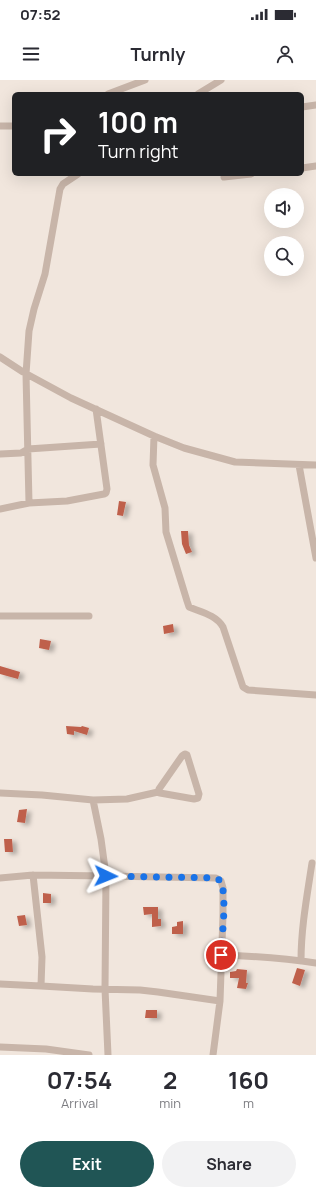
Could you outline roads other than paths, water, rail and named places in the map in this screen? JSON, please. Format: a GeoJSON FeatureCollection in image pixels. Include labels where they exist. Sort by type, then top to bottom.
{"type":"FeatureCollection","features":[{"type":"Feature","properties":{"kind":"street"},"geometry":{"type":"LineString","coordinates":[[113,92],[145,80]]}},
{"type":"Feature","properties":{"kind":"street"},"geometry":{"type":"LineString","coordinates":[[201,92],[221,80]]}},
{"type":"Feature","properties":{"kind":"street"},"geometry":{"type":"LineString","coordinates":[[304,107],[316,105]]}},
{"type":"Feature","properties":{"kind":"street"},"geometry":{"type":"LineString","coordinates":[[0,126],[12,126]]}},
{"type":"Feature","properties":{"kind":"street"},"geometry":{"type":"LineString","coordinates":[[304,168],[316,166]]}},
{"type":"Feature","properties":{"kind":"street"},"geometry":{"type":"LineString","coordinates":[[29,503],[26,374],[29,331],[34,309],[46,274],[60,189],[63,184],[75,176]]}},
{"type":"Feature","properties":{"kind":"street"},"geometry":{"type":"LineString","coordinates":[[224,177],[233,176]]}},
{"type":"Feature","properties":{"kind":"street"},"geometry":{"type":"LineString","coordinates":[[0,357],[26,374],[71,398],[184,448],[234,462],[316,465]]}},
{"type":"Feature","properties":{"kind":"street"},"geometry":{"type":"LineString","coordinates":[[0,509],[29,503],[67,501],[106,493],[107,490],[96,409]]}},
{"type":"Feature","properties":{"kind":"street"},"geometry":{"type":"LineString","coordinates":[[154,436],[153,465],[164,508],[166,532],[190,607],[216,618],[220,622],[243,687],[248,690],[316,695]]}},
{"type":"Feature","properties":{"kind":"street"},"geometry":{"type":"LineString","coordinates":[[0,454],[20,453],[28,450],[101,444]]}},
{"type":"Feature","properties":{"kind":"street"},"geometry":{"type":"LineString","coordinates":[[299,465],[316,558]]}},
{"type":"Feature","properties":{"kind":"street"},"geometry":{"type":"LineString","coordinates":[[0,616],[89,616]]}},
{"type":"Feature","properties":{"kind":"street"},"geometry":{"type":"LineString","coordinates":[[0,793],[93,800],[127,799],[158,792],[160,794],[194,799],[198,798],[199,794],[187,755],[185,754],[182,756],[158,792]]}},
{"type":"Feature","properties":{"kind":"street"},"geometry":{"type":"LineString","coordinates":[[93,800],[101,839],[106,876],[106,989],[108,1055]]}},
{"type":"Feature","properties":{"kind":"street"},"geometry":{"type":"LineString","coordinates":[[301,961],[302,925],[312,863]]}},
{"type":"Feature","properties":{"kind":"street"},"geometry":{"type":"LineString","coordinates":[[33,875],[42,957],[41,986]]}},
{"type":"Feature","properties":{"kind":"street"},"geometry":{"type":"LineString","coordinates":[[0,878],[33,875],[216,878],[221,881],[223,888],[223,915],[220,1001],[213,1055]]}},
{"type":"Feature","properties":{"kind":"street"},"geometry":{"type":"LineString","coordinates":[[221,955],[301,961],[316,964]]}},
{"type":"Feature","properties":{"kind":"street"},"geometry":{"type":"LineString","coordinates":[[0,984],[158,992],[220,1001]]}},
{"type":"Feature","properties":{"kind":"street"},"geometry":{"type":"LineString","coordinates":[[0,1047],[8,1051],[46,1049],[89,1055]]}}]}
